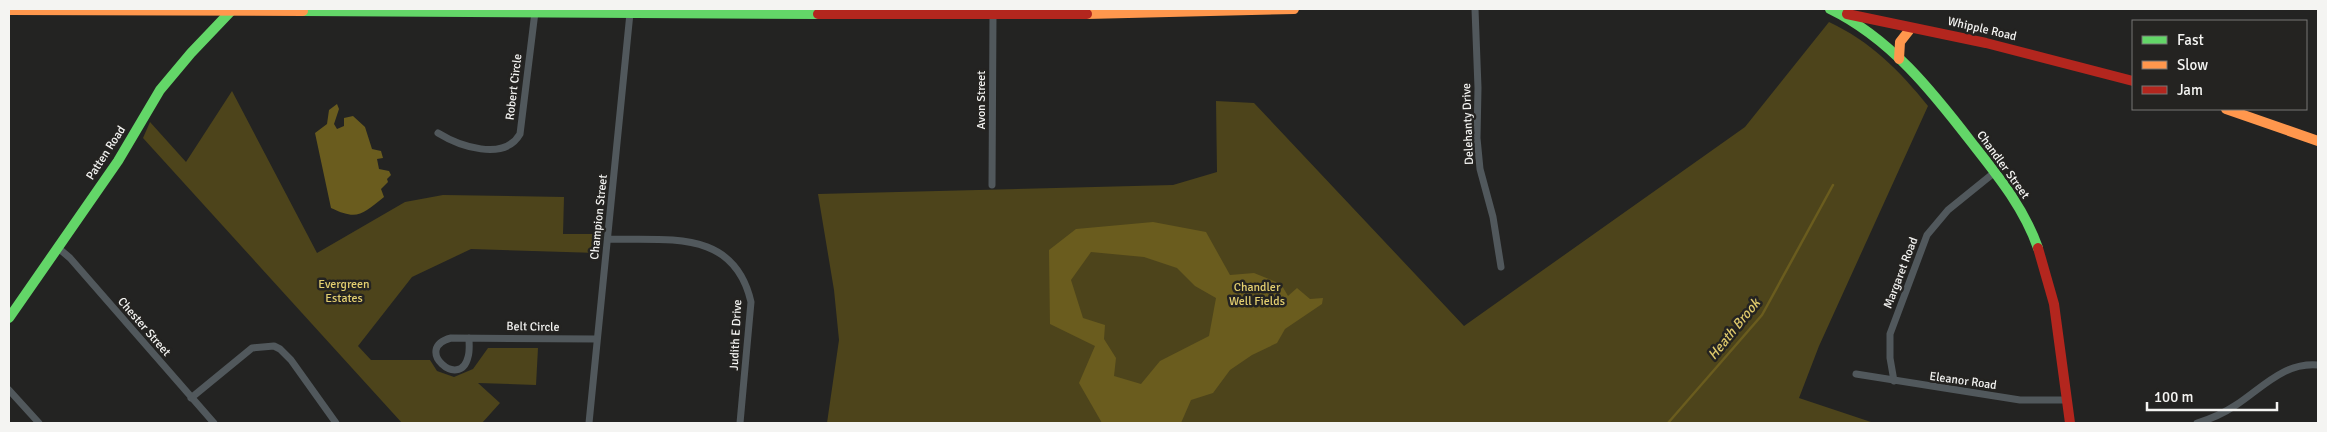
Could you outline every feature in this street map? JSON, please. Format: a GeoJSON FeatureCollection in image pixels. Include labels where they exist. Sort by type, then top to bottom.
{"type":"FeatureCollection","features":[{"type":"Feature","properties":{"kind":"street"},"geometry":{"type":"LineString","coordinates":[[9,10],[136,9],[993,15],[1198,13],[1294,9]]}},
{"type":"Feature","properties":{"kind":"street","name":"Delehanty Drive"},"geometry":{"type":"LineString","coordinates":[[1474,9],[1479,161],[1484,191],[1493,217],[1501,267]]}},
{"type":"Feature","properties":{"kind":"street","name":"Whipple Road"},"geometry":{"type":"LineString","coordinates":[[1824,9],[2012,49],[2132,81]]}},
{"type":"Feature","properties":{"kind":"street","name":"Patten Road"},"geometry":{"type":"LineString","coordinates":[[9,318],[118,161],[160,90],[231,10]]}},
{"type":"Feature","properties":{"kind":"street","name":"Chandler Street"},"geometry":{"type":"LineString","coordinates":[[1835,10],[1870,32],[1918,76],[1995,172],[2026,219],[2044,266],[2052,297],[2070,423]]}},
{"type":"Feature","properties":{"kind":"street","name":"Robert Circle"},"geometry":{"type":"LineString","coordinates":[[438,133],[451,140],[479,148],[505,148],[516,140],[520,134],[535,12]]}},
{"type":"Feature","properties":{"kind":"street","name":"Champion Street"},"geometry":{"type":"LineString","coordinates":[[589,423],[630,13]]}},
{"type":"Feature","properties":{"kind":"street","name":"Avon Street"},"geometry":{"type":"LineString","coordinates":[[992,185],[993,15]]}},
{"type":"Feature","properties":{"kind":"street"},"geometry":{"type":"LineString","coordinates":[[1899,59],[1898,44],[1902,35],[1911,28]]}},
{"type":"Feature","properties":{"kind":"street"},"geometry":{"type":"LineString","coordinates":[[2229,110],[2318,141]]}},
{"type":"Feature","properties":{"kind":"street","name":"Margaret Road"},"geometry":{"type":"LineString","coordinates":[[1894,381],[1890,358],[1890,334],[1927,235],[1948,210],[1995,172]]}},
{"type":"Feature","properties":{"kind":"street","name":"Judith E Drive"},"geometry":{"type":"LineString","coordinates":[[608,239],[696,243],[713,248],[729,259],[739,270],[746,284],[751,302],[740,423]]}},
{"type":"Feature","properties":{"kind":"street","name":"Chester Street"},"geometry":{"type":"LineString","coordinates":[[57,247],[70,258],[214,423]]}},
{"type":"Feature","properties":{"kind":"street","name":"Belt Circle"},"geometry":{"type":"LineString","coordinates":[[469,338],[466,363],[462,367],[452,370],[442,366],[437,357],[438,346],[441,342],[451,338],[469,338],[597,339]]}},
{"type":"Feature","properties":{"kind":"street"},"geometry":{"type":"LineString","coordinates":[[191,398],[252,348],[274,346],[291,360],[336,423]]}},
{"type":"Feature","properties":{"kind":"street"},"geometry":{"type":"LineString","coordinates":[[2197,423],[2228,410],[2283,372],[2300,366],[2318,365]]}},
{"type":"Feature","properties":{"kind":"street","name":"Eleanor Road"},"geometry":{"type":"LineString","coordinates":[[1856,374],[2020,400],[2066,400]]}},
{"type":"Feature","properties":{"kind":"street"},"geometry":{"type":"LineString","coordinates":[[9,390],[39,423]]}},
{"type":"Feature","properties":{"kind":"green space","name":"Chandler Well Fields"},"geometry":{"type":"Polygon","coordinates":[[[1829,22],[1858,38],[1883,58],[1928,106],[1819,346],[1799,398],[1874,423],[827,423],[839,340],[834,290],[818,194],[1173,185],[1217,172],[1216,101],[1254,103],[1464,326],[1745,127],[1829,22]]]}},
{"type":"Feature","properties":{"kind":"green space","name":"Evergreen Estates"},"geometry":{"type":"Polygon","coordinates":[[[232,91],[317,253],[405,202],[443,195],[564,197],[563,234],[601,234],[598,253],[471,249],[412,277],[358,346],[371,360],[430,360],[437,371],[454,377],[473,369],[488,348],[538,348],[536,385],[478,383],[500,403],[482,423],[402,423],[143,138],[150,122],[186,162],[232,91]]]}},
{"type":"Feature","properties":{"kind":"shaded area"},"geometry":{"type":"Polygon","coordinates":[[[337,104],[339,109],[334,124],[337,129],[344,126],[344,118],[353,116],[365,127],[372,149],[381,151],[383,158],[377,159],[379,169],[389,171],[391,175],[387,179],[388,182],[381,189],[384,197],[365,211],[354,215],[331,208],[315,133],[327,124],[329,110],[337,104]]]}},
{"type":"Feature","properties":{"kind":"shaded area"},"geometry":{"type":"Polygon","coordinates":[[[1153,222],[1206,232],[1230,275],[1254,273],[1281,284],[1288,296],[1297,288],[1310,299],[1323,298],[1322,304],[1285,329],[1277,343],[1252,355],[1230,370],[1213,393],[1191,400],[1181,423],[1102,423],[1079,383],[1095,346],[1050,324],[1049,250],[1076,229],[1153,222]],[[1091,252],[1071,280],[1083,318],[1105,325],[1104,339],[1116,358],[1114,376],[1141,384],[1160,361],[1209,336],[1216,298],[1195,286],[1177,268],[1144,257],[1091,252]]]}},
{"type":"Feature","properties":{"kind":"waterway","name":"Heath Brook"},"geometry":{"type":"LineString","coordinates":[[1668,423],[1762,315],[1833,185]]}},
{"type":"Feature","properties":{"kind":"traffic: fast"},"geometry":{"type":"LineString","coordinates":[[1830,9],[1852,21],[1891,50],[1925,85],[2010,193],[2025,219],[2038,248]]}},
{"type":"Feature","properties":{"kind":"traffic: fast"},"geometry":{"type":"LineString","coordinates":[[9,318],[118,161],[160,90],[191,53],[232,10]]}},
{"type":"Feature","properties":{"kind":"traffic: fast"},"geometry":{"type":"LineString","coordinates":[[303,11],[818,14]]}},
{"type":"Feature","properties":{"kind":"traffic: slow"},"geometry":{"type":"LineString","coordinates":[[1087,14],[1294,9]]}},
{"type":"Feature","properties":{"kind":"traffic: slow"},"geometry":{"type":"LineString","coordinates":[[9,10],[303,11]]}},
{"type":"Feature","properties":{"kind":"traffic: slow"},"geometry":{"type":"LineString","coordinates":[[1899,59],[1900,42],[1911,28]]}},
{"type":"Feature","properties":{"kind":"traffic: slow"},"geometry":{"type":"LineString","coordinates":[[2229,110],[2318,141]]}},
{"type":"Feature","properties":{"kind":"traffic: jam"},"geometry":{"type":"LineString","coordinates":[[818,14],[1087,14]]}},
{"type":"Feature","properties":{"kind":"traffic: jam"},"geometry":{"type":"LineString","coordinates":[[1847,14],[1986,43],[2132,81]]}},
{"type":"Feature","properties":{"kind":"traffic: jam"},"geometry":{"type":"LineString","coordinates":[[2038,248],[2054,304],[2070,423]]}}]}
